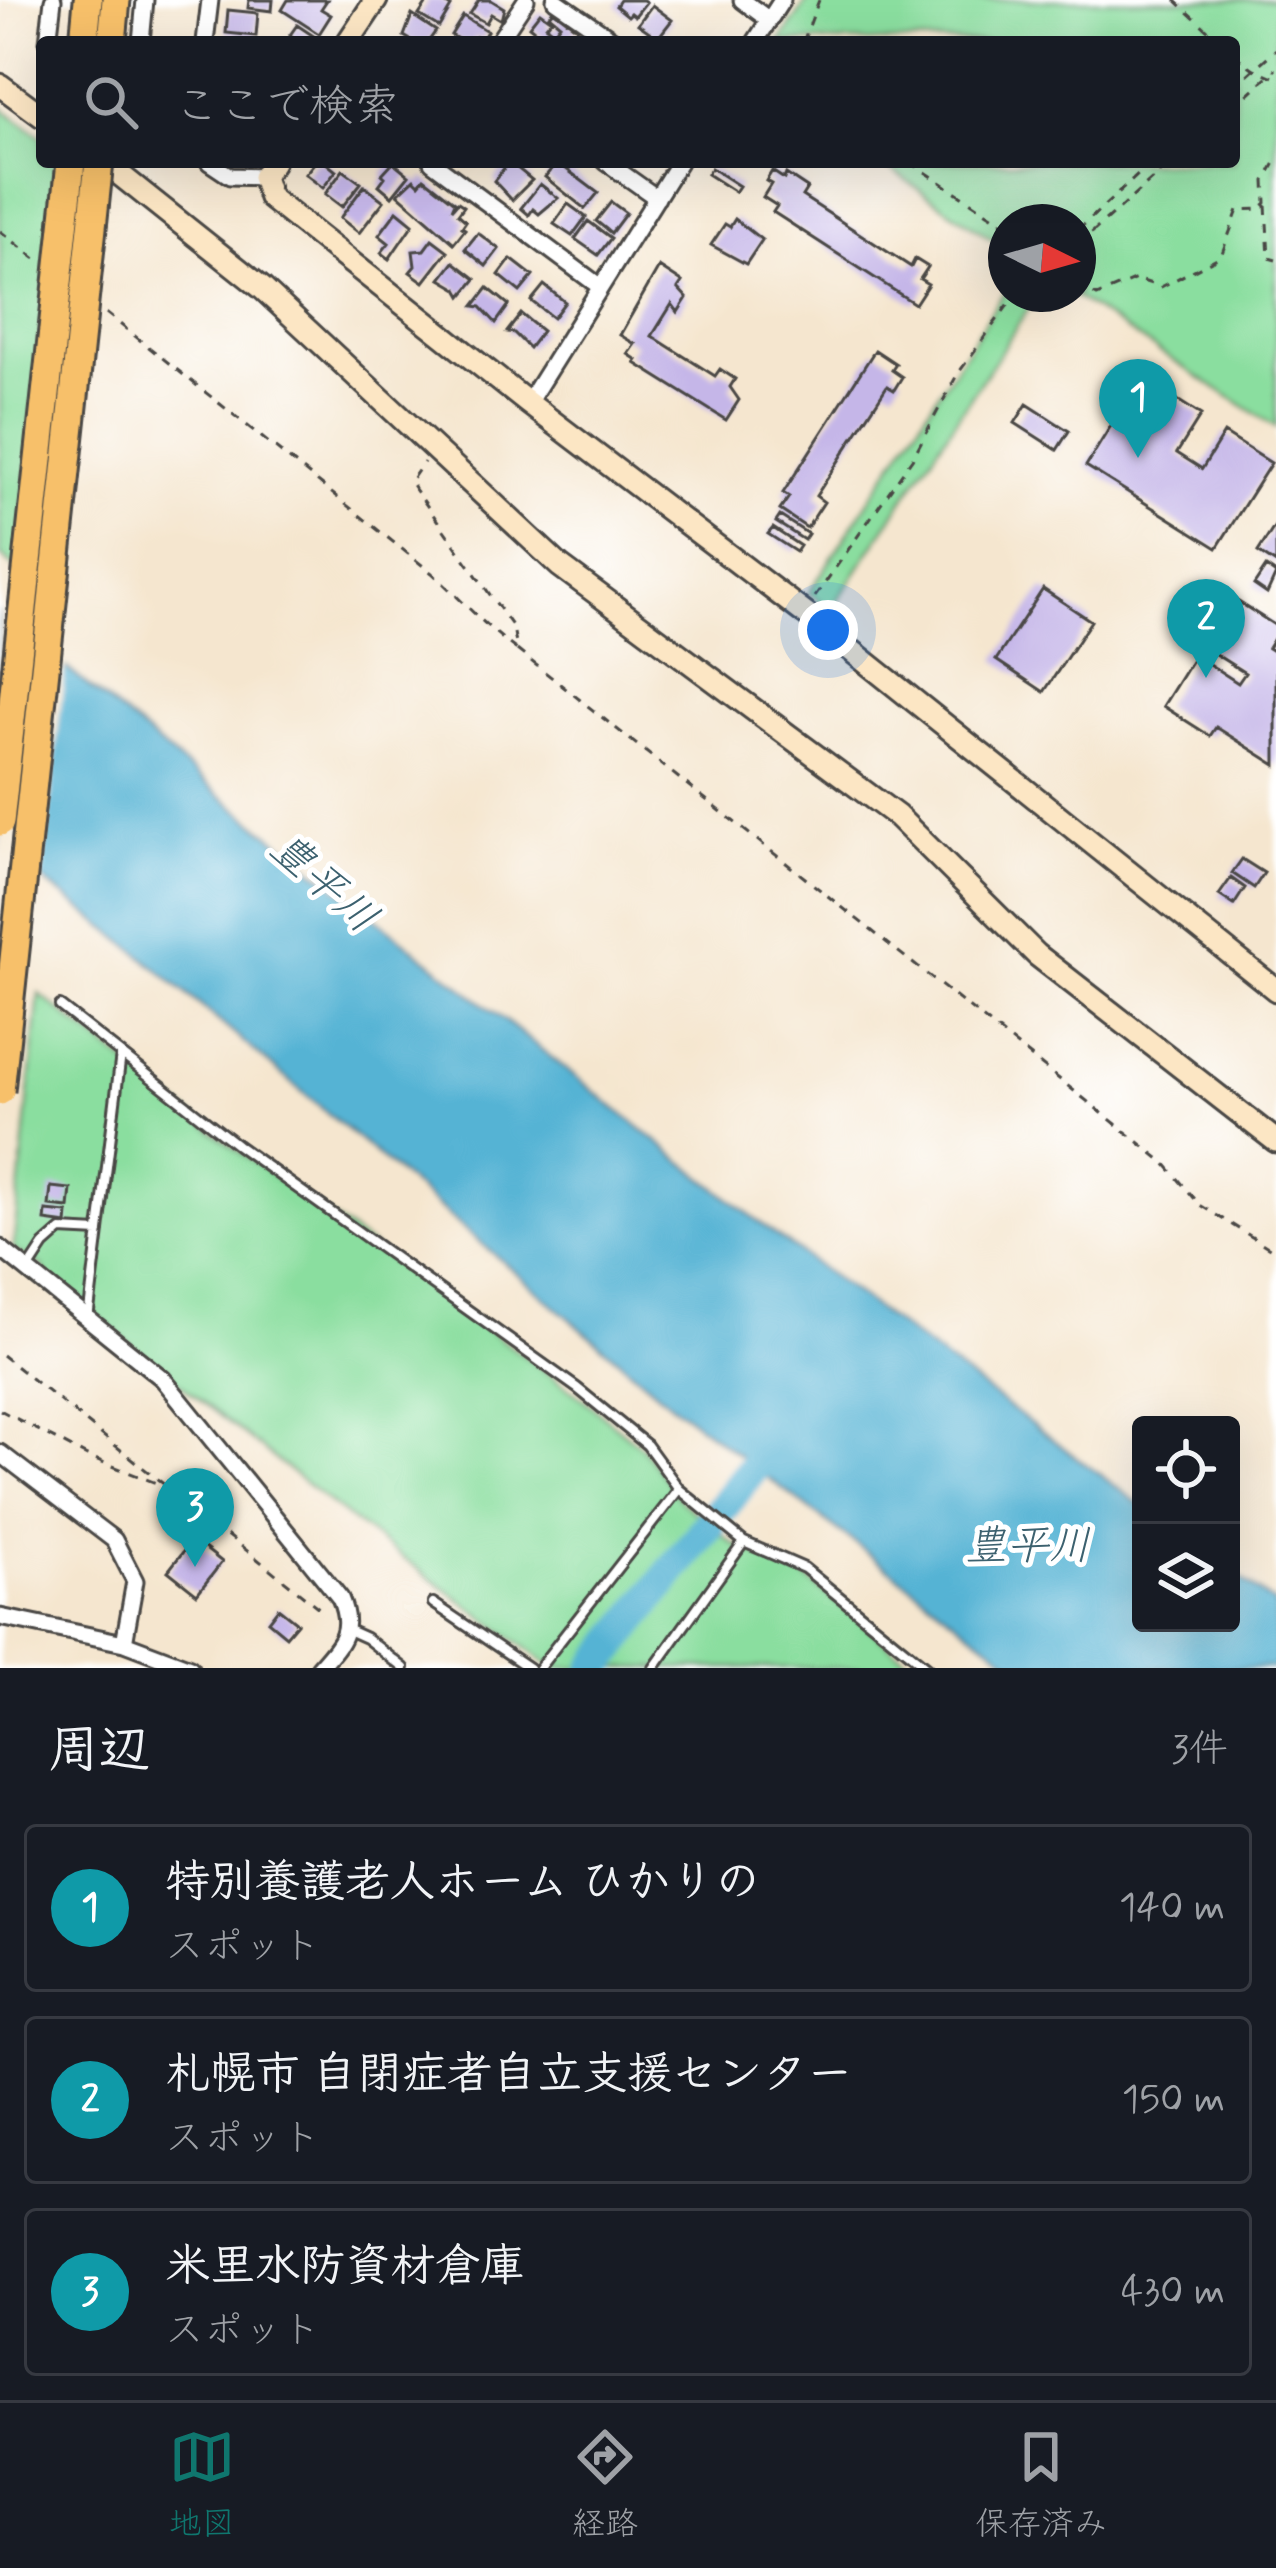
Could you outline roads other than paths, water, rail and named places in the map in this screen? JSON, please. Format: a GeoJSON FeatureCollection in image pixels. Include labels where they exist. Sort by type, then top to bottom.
{"type":"FeatureCollection","features":[{"type":"Feature","properties":{"kind":"highway"},"geometry":{"type":"LineString","coordinates":[[85,36],[88,0]]}},
{"type":"Feature","properties":{"kind":"highway"},"geometry":{"type":"LineString","coordinates":[[113,36],[116,0]]}},
{"type":"Feature","properties":{"kind":"highway"},"geometry":{"type":"LineString","coordinates":[[0,822],[70,168]]}},
{"type":"Feature","properties":{"kind":"highway"},"geometry":{"type":"LineString","coordinates":[[0,1091],[101,168]]}},
{"type":"Feature","properties":{"kind":"street"},"geometry":{"type":"LineString","coordinates":[[50,36],[53,0]]}},
{"type":"Feature","properties":{"kind":"street"},"geometry":{"type":"LineString","coordinates":[[142,36],[145,0]]}},
{"type":"Feature","properties":{"kind":"street"},"geometry":{"type":"LineString","coordinates":[[207,36],[210,0]]}},
{"type":"Feature","properties":{"kind":"street"},"geometry":{"type":"LineString","coordinates":[[352,36],[376,0]]}},
{"type":"Feature","properties":{"kind":"street"},"geometry":{"type":"LineString","coordinates":[[502,36],[526,0]]}},
{"type":"Feature","properties":{"kind":"street"},"geometry":{"type":"LineString","coordinates":[[555,0],[607,36]]}},
{"type":"Feature","properties":{"kind":"street"},"geometry":{"type":"LineString","coordinates":[[742,0],[769,20]]}},
{"type":"Feature","properties":{"kind":"street"},"geometry":{"type":"LineString","coordinates":[[758,36],[782,0]]}},
{"type":"Feature","properties":{"kind":"street"},"geometry":{"type":"LineString","coordinates":[[0,85],[36,112]]}},
{"type":"Feature","properties":{"kind":"street"},"geometry":{"type":"LineString","coordinates":[[218,168],[230,176],[268,170],[270,198],[528,403],[807,615],[1276,990]]}},
{"type":"Feature","properties":{"kind":"street"},"geometry":{"type":"LineString","coordinates":[[440,168],[599,286]]}},
{"type":"Feature","properties":{"kind":"street"},"geometry":{"type":"LineString","coordinates":[[614,168],[657,198]]}},
{"type":"Feature","properties":{"kind":"street"},"geometry":{"type":"LineString","coordinates":[[528,403],[675,168]]}},
{"type":"Feature","properties":{"kind":"street"},"geometry":{"type":"LineString","coordinates":[[128,171],[262,288],[560,566],[898,816],[1037,955],[1276,1141]]}},
{"type":"Feature","properties":{"kind":"street"},"geometry":{"type":"LineString","coordinates":[[0,1248],[163,1379],[340,1598],[348,1618],[346,1629],[340,1644],[319,1668]]}},
{"type":"Feature","properties":{"kind":"street"},"geometry":{"type":"LineString","coordinates":[[0,1453],[114,1540],[135,1581],[124,1643]]}},
{"type":"Feature","properties":{"kind":"street"},"geometry":{"type":"LineString","coordinates":[[0,1617],[124,1643],[190,1668]]}},
{"type":"Feature","properties":{"kind":"lane"},"geometry":{"type":"LineString","coordinates":[[60,1006],[237,1145],[577,1388],[646,1445],[680,1490],[743,1542],[804,1568],[927,1668]]}},
{"type":"Feature","properties":{"kind":"lane"},"geometry":{"type":"LineString","coordinates":[[88,1319],[121,1053]]}},
{"type":"Feature","properties":{"kind":"lane"},"geometry":{"type":"LineString","coordinates":[[28,1270],[61,1229],[99,1232]]}},
{"type":"Feature","properties":{"kind":"lane"},"geometry":{"type":"LineString","coordinates":[[539,1668],[680,1490]]}},
{"type":"Feature","properties":{"kind":"lane"},"geometry":{"type":"LineString","coordinates":[[654,1668],[743,1542]]}},
{"type":"Feature","properties":{"kind":"lane"},"geometry":{"type":"LineString","coordinates":[[434,1603],[529,1668]]}},
{"type":"Feature","properties":{"kind":"lane"},"geometry":{"type":"LineString","coordinates":[[346,1629],[366,1638],[404,1668]]}},
{"type":"Feature","properties":{"kind":"water","name":"豊平川"},"geometry":{"type":"Polygon","coordinates":[[[0,613],[216,792],[777,1236],[1132,1498],[1132,1632],[1240,1632],[1240,1579],[1276,1605],[1276,1668],[1020,1668],[672,1405],[136,951],[0,847],[0,613]]]}},
{"type":"Feature","properties":{"kind":"waterway"},"geometry":{"type":"LineString","coordinates":[[596,1668],[754,1467],[775,1430]]}},
{"type":"Feature","properties":{"kind":"place","name":"特別養護老人ホーム ひかりの"},"geometry":{"type":"Point","coordinates":[1138,458]}},
{"type":"Feature","properties":{"kind":"place","name":"札幌市 自閉症者自立支援センター"},"geometry":{"type":"Point","coordinates":[1206,678]}},
{"type":"Feature","properties":{"kind":"place","name":"米里水防資材倉庫"},"geometry":{"type":"Point","coordinates":[195,1567]}}]}
